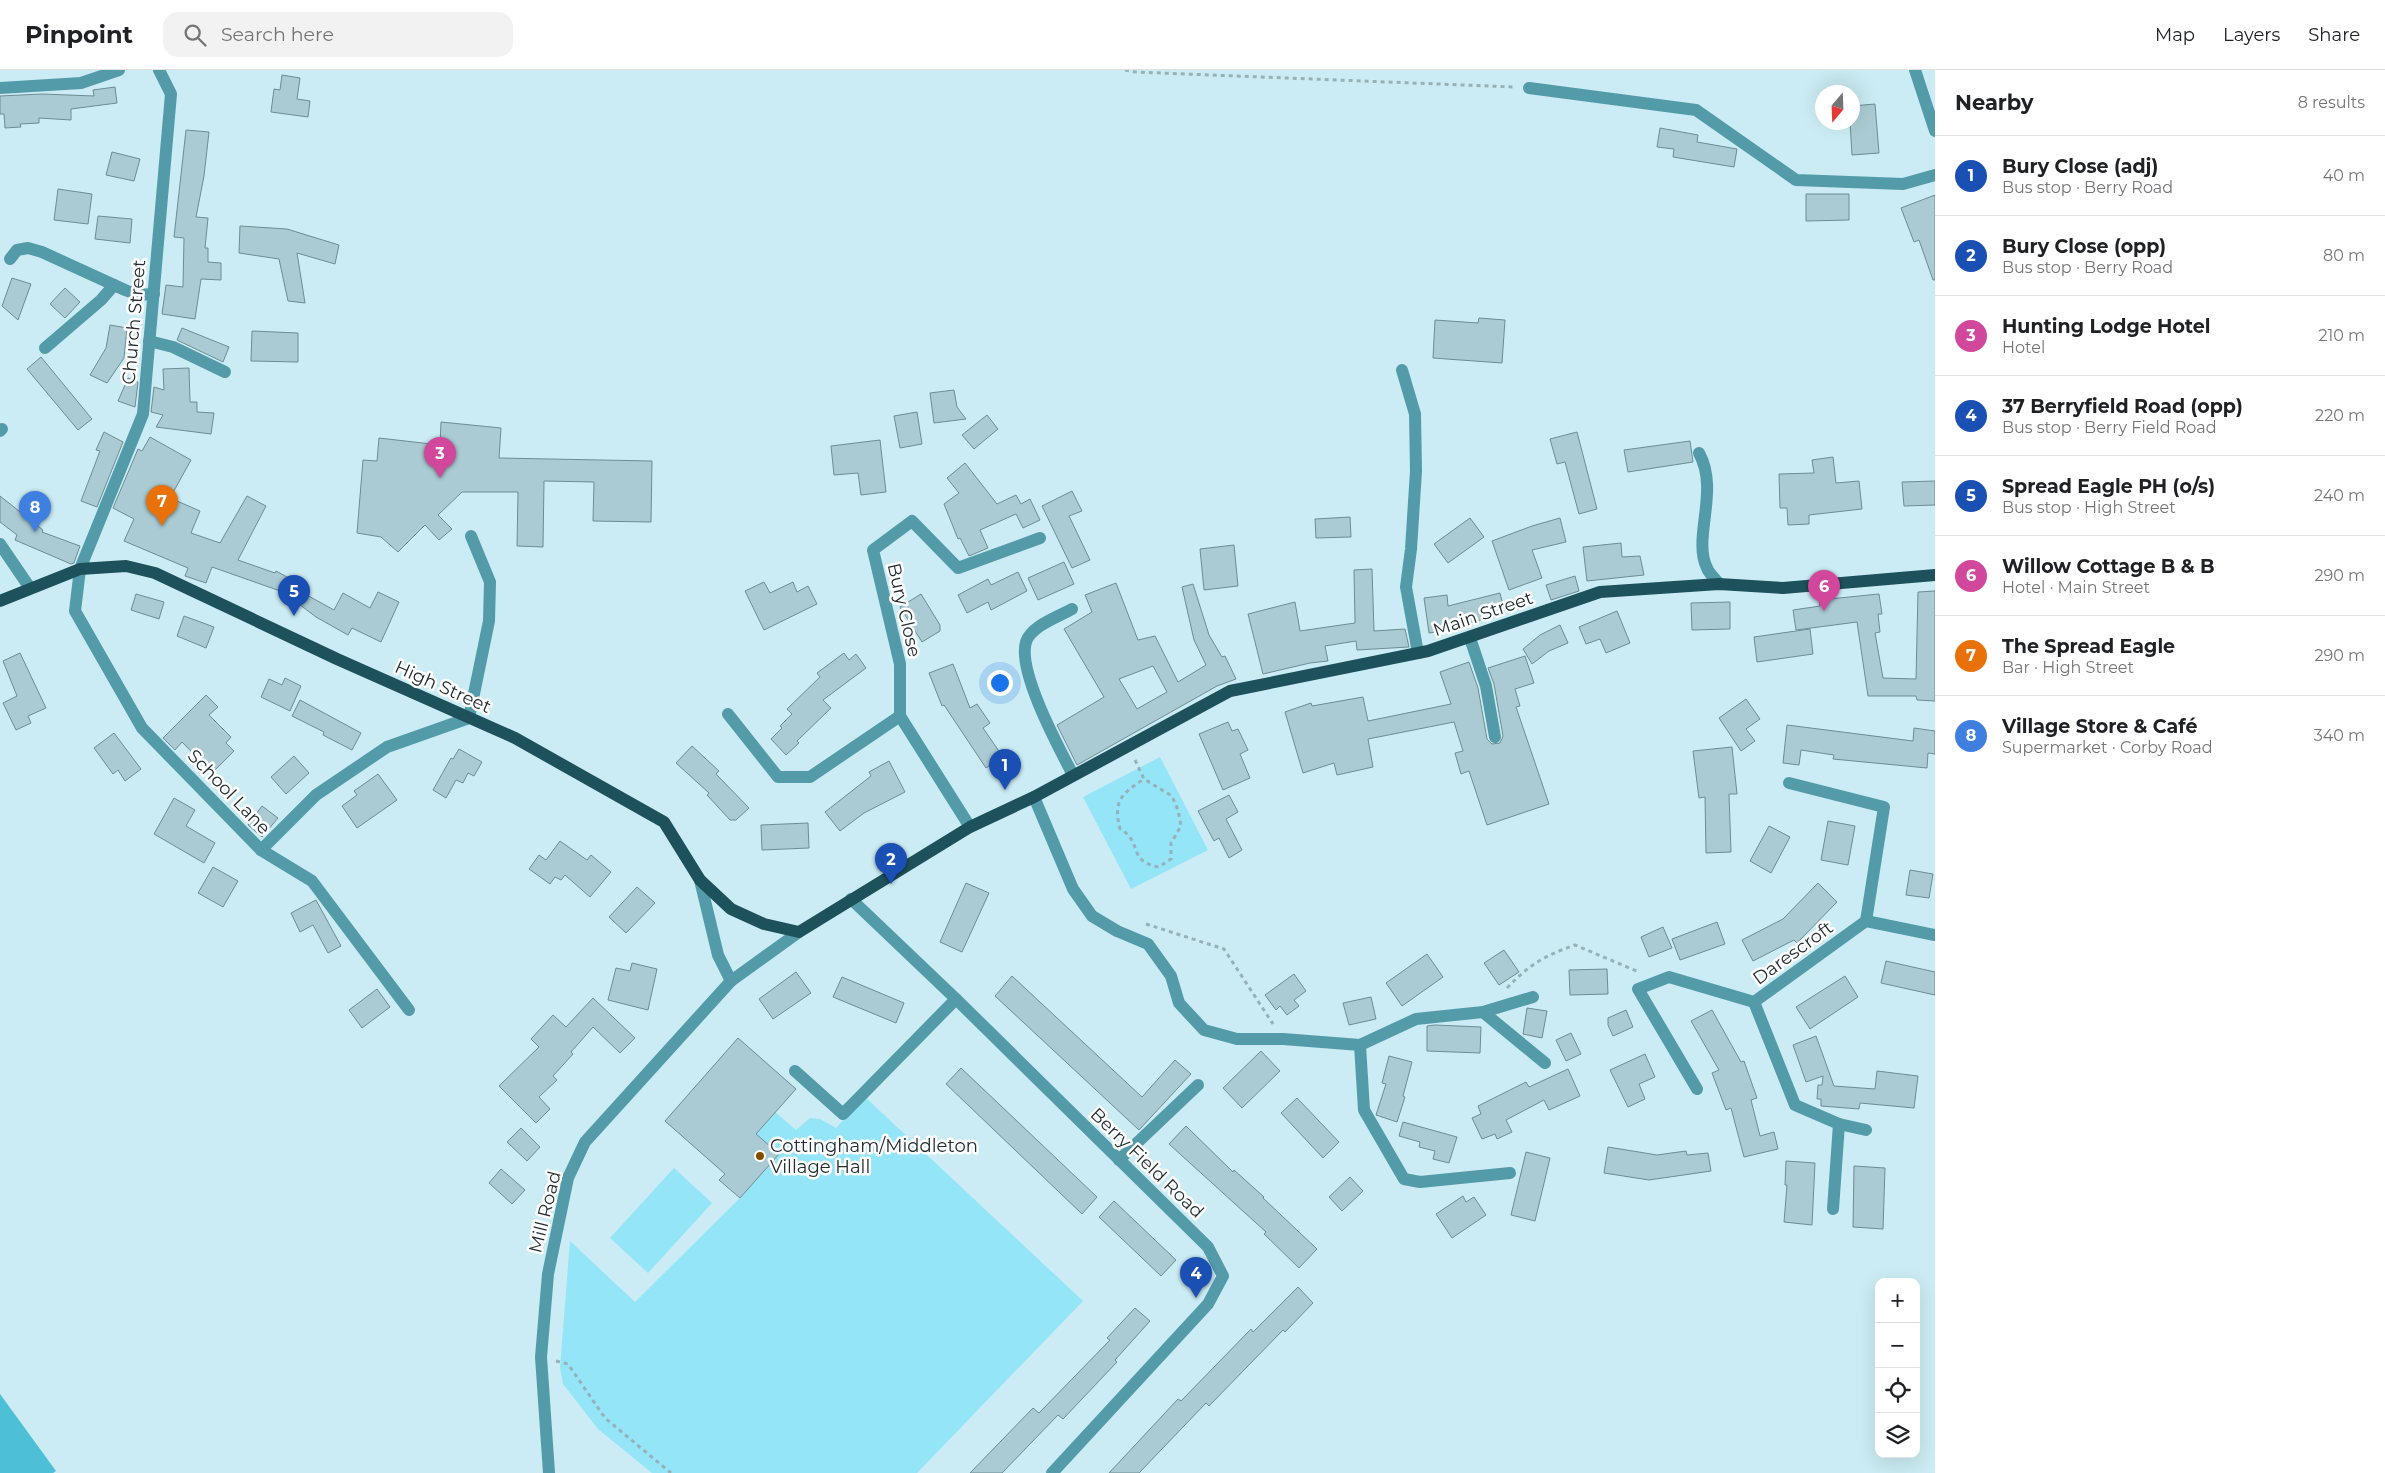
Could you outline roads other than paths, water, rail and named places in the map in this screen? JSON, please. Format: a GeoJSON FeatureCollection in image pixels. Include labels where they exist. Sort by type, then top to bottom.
{"type":"FeatureCollection","features":[{"type":"Feature","properties":{"kind":"main road","name":"High Street"},"geometry":{"type":"LineString","coordinates":[[0,600],[80,569],[126,566],[155,573],[337,659],[516,738],[664,822],[700,880],[731,909],[764,924],[798,932]]}},
{"type":"Feature","properties":{"kind":"main road","name":"Main Street"},"geometry":{"type":"LineString","coordinates":[[798,932],[970,827],[1034,797],[1230,691],[1418,653],[1470,638],[1600,592],[1719,584],[1783,588],[1935,575]]}},
{"type":"Feature","properties":{"kind":"street"},"geometry":{"type":"LineString","coordinates":[[0,88],[80,83],[119,70]]}},
{"type":"Feature","properties":{"kind":"street","name":"Church Street"},"geometry":{"type":"LineString","coordinates":[[80,569],[143,414],[171,94],[159,70]]}},
{"type":"Feature","properties":{"kind":"street"},"geometry":{"type":"LineString","coordinates":[[1915,70],[1935,131]]}},
{"type":"Feature","properties":{"kind":"street"},"geometry":{"type":"LineString","coordinates":[[1529,88],[1696,110],[1796,180],[1903,184],[1935,175]]}},
{"type":"Feature","properties":{"kind":"street"},"geometry":{"type":"LineString","coordinates":[[10,259],[17,250],[28,248],[42,252],[138,295],[154,294]]}},
{"type":"Feature","properties":{"kind":"street"},"geometry":{"type":"LineString","coordinates":[[45,348],[87,313],[114,285]]}},
{"type":"Feature","properties":{"kind":"street"},"geometry":{"type":"LineString","coordinates":[[149,341],[173,347],[225,372]]}},
{"type":"Feature","properties":{"kind":"street"},"geometry":{"type":"LineString","coordinates":[[1402,370],[1415,414],[1416,471],[1411,549],[1406,587],[1418,653]]}},
{"type":"Feature","properties":{"kind":"street"},"geometry":{"type":"LineString","coordinates":[[1698,453],[1702,460],[1707,482],[1708,505],[1702,549],[1707,569],[1719,584]]}},
{"type":"Feature","properties":{"kind":"street","name":"Bury Close"},"geometry":{"type":"LineString","coordinates":[[900,716],[900,664],[873,550],[912,521],[958,568],[1040,538]]}},
{"type":"Feature","properties":{"kind":"street"},"geometry":{"type":"LineString","coordinates":[[469,718],[489,622],[490,602],[490,582],[471,536]]}},
{"type":"Feature","properties":{"kind":"street"},"geometry":{"type":"LineString","coordinates":[[0,544],[30,588]]}},
{"type":"Feature","properties":{"kind":"street","name":"School Lane"},"geometry":{"type":"LineString","coordinates":[[80,569],[75,611],[142,728],[261,850],[316,795],[387,747],[469,718]]}},
{"type":"Feature","properties":{"kind":"street"},"geometry":{"type":"LineString","coordinates":[[1069,777],[1040,711],[1026,656],[1026,642],[1033,631],[1072,609]]}},
{"type":"Feature","properties":{"kind":"street"},"geometry":{"type":"LineString","coordinates":[[1470,638],[1486,686],[1495,737]]}},
{"type":"Feature","properties":{"kind":"street"},"geometry":{"type":"LineString","coordinates":[[728,714],[778,777],[810,777],[900,716],[970,827]]}},
{"type":"Feature","properties":{"kind":"street"},"geometry":{"type":"LineString","coordinates":[[1790,783],[1884,806],[1866,921],[1935,936]]}},
{"type":"Feature","properties":{"kind":"street"},"geometry":{"type":"LineString","coordinates":[[1034,797],[1073,889],[1092,916],[1148,944],[1171,976],[1179,1003],[1204,1030],[1237,1039],[1283,1039],[1360,1045],[1416,1019],[1483,1012],[1533,997]]}},
{"type":"Feature","properties":{"kind":"street"},"geometry":{"type":"LineString","coordinates":[[261,850],[312,881],[409,1010]]}},
{"type":"Feature","properties":{"kind":"street"},"geometry":{"type":"LineString","coordinates":[[700,880],[718,955],[731,981]]}},
{"type":"Feature","properties":{"kind":"street","name":"Berry Field Road"},"geometry":{"type":"LineString","coordinates":[[851,899],[956,999],[1208,1247],[1223,1276],[1208,1304],[1052,1473]]}},
{"type":"Feature","properties":{"kind":"street","name":"Darescroft"},"geometry":{"type":"LineString","coordinates":[[1698,1089],[1638,989],[1669,977],[1754,1002],[1866,921]]}},
{"type":"Feature","properties":{"kind":"street","name":"Mill Road"},"geometry":{"type":"LineString","coordinates":[[549,1473],[541,1357],[548,1274],[568,1178],[585,1142],[731,981],[798,932]]}},
{"type":"Feature","properties":{"kind":"street"},"geometry":{"type":"LineString","coordinates":[[795,1071],[842,1114],[956,999]]}},
{"type":"Feature","properties":{"kind":"street"},"geometry":{"type":"LineString","coordinates":[[1754,1002],[1795,1105],[1840,1124],[1866,1130]]}},
{"type":"Feature","properties":{"kind":"street"},"geometry":{"type":"LineString","coordinates":[[1483,1012],[1545,1063]]}},
{"type":"Feature","properties":{"kind":"street"},"geometry":{"type":"LineString","coordinates":[[1360,1045],[1364,1110],[1404,1179],[1420,1182],[1510,1173]]}},
{"type":"Feature","properties":{"kind":"street"},"geometry":{"type":"LineString","coordinates":[[1119,1160],[1198,1085]]}},
{"type":"Feature","properties":{"kind":"street"},"geometry":{"type":"LineString","coordinates":[[1833,1209],[1840,1124]]}},
{"type":"Feature","properties":{"kind":"place","name":"Hunting Lodge Hotel"},"geometry":{"type":"Point","coordinates":[440,478]}},
{"type":"Feature","properties":{"kind":"place","name":"The Spread Eagle"},"geometry":{"type":"Point","coordinates":[162,526]}},
{"type":"Feature","properties":{"kind":"place","name":"Village Store & Café"},"geometry":{"type":"Point","coordinates":[35,532]}},
{"type":"Feature","properties":{"kind":"place","name":"Willow Cottage B & B"},"geometry":{"type":"Point","coordinates":[1824,611]}},
{"type":"Feature","properties":{"kind":"place","name":"Spread Eagle PH (o/s)"},"geometry":{"type":"Point","coordinates":[294,616]}},
{"type":"Feature","properties":{"kind":"place","name":"Bury Close (adj)"},"geometry":{"type":"Point","coordinates":[1005,790]}},
{"type":"Feature","properties":{"kind":"place","name":"Bury Close (opp)"},"geometry":{"type":"Point","coordinates":[891,884]}},
{"type":"Feature","properties":{"kind":"place","name":"Cottingham/Middleton Village Hall"},"geometry":{"type":"Point","coordinates":[760,1156]}},
{"type":"Feature","properties":{"kind":"place","name":"37 Berryfield Road (opp)"},"geometry":{"type":"Point","coordinates":[1196,1298]}}]}
